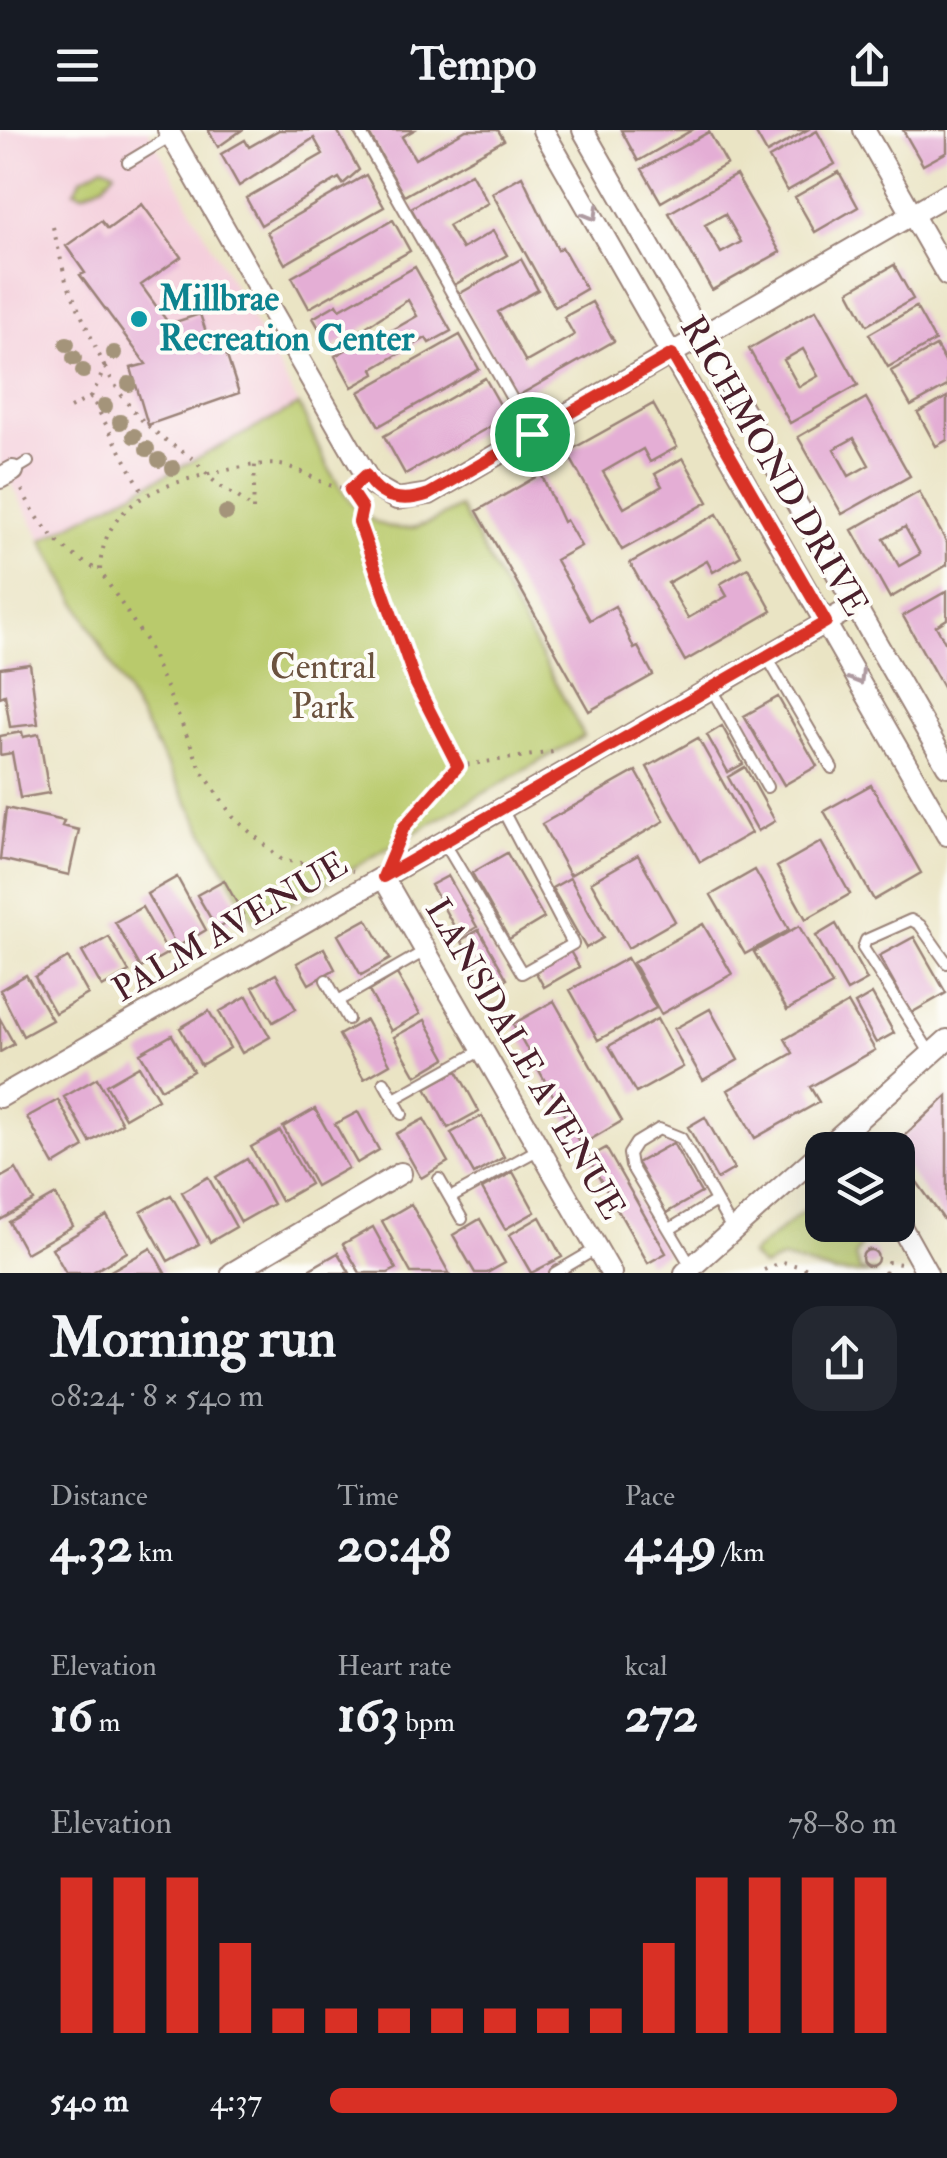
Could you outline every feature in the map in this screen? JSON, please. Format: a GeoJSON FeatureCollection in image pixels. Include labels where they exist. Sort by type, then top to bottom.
{"type":"FeatureCollection","features":[{"type":"Feature","properties":{"kind":"street","name":"RICHMOND DRIVE"},"geometry":{"type":"LineString","coordinates":[[543,130],[947,836]]}},
{"type":"Feature","properties":{"kind":"street","name":"RICHMOND DRIVE"},"geometry":{"type":"LineString","coordinates":[[583,130],[947,766]]}},
{"type":"Feature","properties":{"kind":"street"},"geometry":{"type":"LineString","coordinates":[[864,130],[947,275]]}},
{"type":"Feature","properties":{"kind":"street"},"geometry":{"type":"LineString","coordinates":[[170,133],[366,475],[384,494],[413,500],[947,194]]}},
{"type":"Feature","properties":{"kind":"street","name":"PALM AVENUE"},"geometry":{"type":"LineString","coordinates":[[0,1097],[856,605]]}},
{"type":"Feature","properties":{"kind":"street","name":"LANSDALE AVENUE"},"geometry":{"type":"LineString","coordinates":[[383,877],[611,1273]]}},
{"type":"Feature","properties":{"kind":"street"},"geometry":{"type":"LineString","coordinates":[[845,1131],[939,1047]]}},
{"type":"Feature","properties":{"kind":"street"},"geometry":{"type":"LineString","coordinates":[[688,1270],[805,1166]]}},
{"type":"Feature","properties":{"kind":"street"},"geometry":{"type":"LineString","coordinates":[[232,1273],[401,1172]]}},
{"type":"Feature","properties":{"kind":"street"},"geometry":{"type":"LineString","coordinates":[[910,1242],[927,1273]]}},
{"type":"Feature","properties":{"kind":"lane"},"geometry":{"type":"LineString","coordinates":[[359,130],[532,434]]}},
{"type":"Feature","properties":{"kind":"lane"},"geometry":{"type":"LineString","coordinates":[[128,162],[170,133]]}},
{"type":"Feature","properties":{"kind":"lane"},"geometry":{"type":"LineString","coordinates":[[766,656],[832,768]]}},
{"type":"Feature","properties":{"kind":"lane"},"geometry":{"type":"LineString","coordinates":[[712,688],[767,787]]}},
{"type":"Feature","properties":{"kind":"lane"},"geometry":{"type":"LineString","coordinates":[[444,842],[522,973],[573,944],[502,808]]}},
{"type":"Feature","properties":{"kind":"lane"},"geometry":{"type":"LineString","coordinates":[[939,1047],[863,948],[866,940],[911,920],[920,925],[947,963]]}},
{"type":"Feature","properties":{"kind":"lane"},"geometry":{"type":"LineString","coordinates":[[338,1001],[425,951]]}},
{"type":"Feature","properties":{"kind":"lane"},"geometry":{"type":"LineString","coordinates":[[326,980],[348,1019]]}},
{"type":"Feature","properties":{"kind":"lane"},"geometry":{"type":"LineString","coordinates":[[394,1098],[482,1050]]}},
{"type":"Feature","properties":{"kind":"lane"},"geometry":{"type":"LineString","coordinates":[[384,1082],[402,1114]]}},
{"type":"Feature","properties":{"kind":"lane"},"geometry":{"type":"LineString","coordinates":[[688,1270],[670,1229],[631,1166],[629,1154],[636,1143],[659,1129],[681,1138],[733,1230]]}},
{"type":"Feature","properties":{"kind":"lane"},"geometry":{"type":"LineString","coordinates":[[450,1198],[540,1149]]}},
{"type":"Feature","properties":{"kind":"lane"},"geometry":{"type":"LineString","coordinates":[[439,1179],[462,1219]]}},
{"type":"Feature","properties":{"kind":"lane"},"geometry":{"type":"LineString","coordinates":[[670,1229],[716,1202]]}},
{"type":"Feature","properties":{"kind":"lane"},"geometry":{"type":"LineString","coordinates":[[556,1273],[597,1249]]}},
{"type":"Feature","properties":{"kind":"path"},"geometry":{"type":"LineString","coordinates":[[54,227],[66,281],[127,408],[166,444],[188,454],[253,510],[255,465]]}},
{"type":"Feature","properties":{"kind":"path"},"geometry":{"type":"LineString","coordinates":[[70,408],[91,397],[105,368]]}},
{"type":"Feature","properties":{"kind":"path"},"geometry":{"type":"LineString","coordinates":[[91,397],[144,494]]}},
{"type":"Feature","properties":{"kind":"path"},"geometry":{"type":"LineString","coordinates":[[100,571],[104,538],[115,520],[144,494],[208,474],[255,465],[281,465],[350,490],[362,508],[359,522],[416,684],[458,766]]}},
{"type":"Feature","properties":{"kind":"path"},"geometry":{"type":"LineString","coordinates":[[14,470],[36,518],[73,558],[100,571],[146,641],[202,771],[233,817],[282,860],[383,877],[404,827],[458,766],[544,751],[601,752]]}},
{"type":"Feature","properties":{"kind":"path"},"geometry":{"type":"LineString","coordinates":[[350,490],[366,475]]}},
{"type":"Feature","properties":{"kind":"path"},"geometry":{"type":"LineString","coordinates":[[868,1251],[869,1242]]}},
{"type":"Feature","properties":{"kind":"path"},"geometry":{"type":"LineString","coordinates":[[764,1270],[783,1262],[823,1273]]}},
{"type":"Feature","properties":{"kind":"path"},"geometry":{"type":"LineString","coordinates":[[885,1273],[888,1262],[900,1264]]}},
{"type":"Feature","properties":{"kind":"shaded area"},"geometry":{"type":"Polygon","coordinates":[[[0,130],[148,130],[299,405],[42,540],[0,463],[0,130]]]}},
{"type":"Feature","properties":{"kind":"green space"},"geometry":{"type":"Polygon","coordinates":[[[103,166],[115,171],[104,184],[82,194],[74,191],[82,178],[103,166]]]}},
{"type":"Feature","properties":{"kind":"green space","name":"Central Park"},"geometry":{"type":"Polygon","coordinates":[[[299,405],[339,486],[369,518],[388,527],[410,528],[460,507],[584,736],[255,924],[42,540],[299,405]]]}},
{"type":"Feature","properties":{"kind":"green space"},"geometry":{"type":"Polygon","coordinates":[[[805,1210],[805,1242],[863,1242],[855,1257],[860,1270],[877,1273],[835,1273],[783,1258],[763,1267],[750,1255],[805,1210]]]}},
{"type":"Feature","properties":{"kind":"building"},"geometry":{"type":"Polygon","coordinates":[[[208,130],[242,130],[218,147],[208,130]]]}},
{"type":"Feature","properties":{"kind":"building"},"geometry":{"type":"Polygon","coordinates":[[[279,130],[337,130],[359,170],[343,184],[339,178],[261,225],[246,198],[323,154],[314,138],[239,186],[221,154],[245,140],[249,147],[279,130]]]}},
{"type":"Feature","properties":{"kind":"building"},"geometry":{"type":"Polygon","coordinates":[[[367,130],[414,130],[402,137],[415,159],[466,130],[498,130],[504,140],[404,196],[367,130]]]}},
{"type":"Feature","properties":{"kind":"building"},"geometry":{"type":"Polygon","coordinates":[[[621,130],[692,130],[638,161],[621,130]]]}},
{"type":"Feature","properties":{"kind":"building"},"geometry":{"type":"Polygon","coordinates":[[[754,130],[807,130],[767,153],[754,130]]]}},
{"type":"Feature","properties":{"kind":"building"},"geometry":{"type":"Polygon","coordinates":[[[903,130],[947,130],[947,152],[923,165],[903,130]]]}},
{"type":"Feature","properties":{"kind":"building"},"geometry":{"type":"Polygon","coordinates":[[[817,131],[835,164],[787,191],[769,158],[817,131]]]}},
{"type":"Feature","properties":{"kind":"building"},"geometry":{"type":"Polygon","coordinates":[[[709,132],[727,164],[661,202],[642,169],[709,132]]]}},
{"type":"Feature","properties":{"kind":"building"},"geometry":{"type":"Polygon","coordinates":[[[839,172],[858,207],[815,232],[795,197],[839,172]]]}},
{"type":"Feature","properties":{"kind":"building"},"geometry":{"type":"Polygon","coordinates":[[[471,173],[488,203],[448,226],[462,249],[493,231],[507,255],[454,285],[411,208],[471,173]]]}},
{"type":"Feature","properties":{"kind":"building"},"geometry":{"type":"Polygon","coordinates":[[[366,175],[384,207],[285,264],[267,232],[366,175]]]}},
{"type":"Feature","properties":{"kind":"building"},"geometry":{"type":"Polygon","coordinates":[[[736,175],[780,252],[712,290],[669,213],[736,175]],[[725,214],[705,225],[721,253],[741,242],[725,214]]]}},
{"type":"Feature","properties":{"kind":"building"},"geometry":{"type":"Polygon","coordinates":[[[522,176],[558,250],[562,247],[586,289],[555,307],[492,193],[522,176]]]}},
{"type":"Feature","properties":{"kind":"building","name":"Millbrae Recreation Center"},"geometry":{"type":"Polygon","coordinates":[[[142,204],[181,257],[141,285],[169,324],[200,314],[209,341],[221,338],[239,393],[148,425],[131,368],[146,364],[80,275],[85,273],[66,246],[101,221],[108,229],[142,204]]]}},
{"type":"Feature","properties":{"kind":"building"},"geometry":{"type":"Polygon","coordinates":[[[393,220],[410,251],[309,308],[292,277],[393,220]]]}},
{"type":"Feature","properties":{"kind":"building"},"geometry":{"type":"Polygon","coordinates":[[[521,259],[538,290],[498,312],[526,362],[574,335],[564,317],[592,302],[614,341],[516,397],[459,294],[521,259]]]}},
{"type":"Feature","properties":{"kind":"building"},"geometry":{"type":"Polygon","coordinates":[[[894,265],[913,299],[867,325],[849,291],[894,265]]]}},
{"type":"Feature","properties":{"kind":"building"},"geometry":{"type":"Polygon","coordinates":[[[415,267],[451,331],[429,343],[426,338],[373,369],[375,374],[352,387],[335,356],[360,342],[363,347],[417,316],[408,300],[331,349],[313,318],[337,304],[340,309],[415,267]]]}},
{"type":"Feature","properties":{"kind":"building"},"geometry":{"type":"Polygon","coordinates":[[[916,307],[935,341],[888,367],[869,334],[916,307]]]}},
{"type":"Feature","properties":{"kind":"building"},"geometry":{"type":"Polygon","coordinates":[[[816,310],[858,385],[790,423],[749,349],[816,310]],[[803,349],[784,360],[799,387],[818,376],[803,349]]]}},
{"type":"Feature","properties":{"kind":"building"},"geometry":{"type":"Polygon","coordinates":[[[460,335],[479,369],[379,426],[359,392],[460,335]]]}},
{"type":"Feature","properties":{"kind":"building"},"geometry":{"type":"Polygon","coordinates":[[[936,346],[947,365],[947,386],[911,406],[891,371],[936,346]]]}},
{"type":"Feature","properties":{"kind":"building"},"geometry":{"type":"Polygon","coordinates":[[[485,378],[507,417],[405,474],[384,436],[485,378]]]}},
{"type":"Feature","properties":{"kind":"building"},"geometry":{"type":"Polygon","coordinates":[[[947,397],[947,440],[936,446],[918,413],[947,397]]]}},
{"type":"Feature","properties":{"kind":"building"},"geometry":{"type":"Polygon","coordinates":[[[866,398],[910,476],[842,514],[798,437],[866,398]],[[854,438],[834,449],[849,476],[869,465],[854,438]]]}},
{"type":"Feature","properties":{"kind":"building"},"geometry":{"type":"Polygon","coordinates":[[[653,404],[677,447],[650,462],[643,449],[603,472],[624,508],[662,486],[655,474],[683,458],[708,502],[622,550],[567,452],[653,404]]]}},
{"type":"Feature","properties":{"kind":"building"},"geometry":{"type":"Polygon","coordinates":[[[541,474],[563,522],[566,520],[581,546],[556,560],[590,620],[615,606],[634,649],[638,647],[653,675],[589,711],[477,511],[541,474]]]}},
{"type":"Feature","properties":{"kind":"building"},"geometry":{"type":"Polygon","coordinates":[[[919,492],[947,543],[947,565],[890,598],[852,530],[919,492]],[[905,527],[884,539],[899,566],[920,554],[905,527]]]}},
{"type":"Feature","properties":{"kind":"building"},"geometry":{"type":"Polygon","coordinates":[[[717,514],[741,556],[713,572],[707,561],[668,583],[688,618],[727,596],[720,584],[748,568],[772,611],[685,661],[630,563],[717,514]]]}},
{"type":"Feature","properties":{"kind":"building"},"geometry":{"type":"Polygon","coordinates":[[[947,591],[947,619],[936,626],[947,646],[944,689],[903,616],[947,591]]]}},
{"type":"Feature","properties":{"kind":"building"},"geometry":{"type":"Polygon","coordinates":[[[30,664],[38,724],[10,727],[5,695],[0,697],[0,668],[30,664]]]}},
{"type":"Feature","properties":{"kind":"building"},"geometry":{"type":"Polygon","coordinates":[[[778,697],[817,766],[784,785],[744,716],[778,697]]]}},
{"type":"Feature","properties":{"kind":"building"},"geometry":{"type":"Polygon","coordinates":[[[722,726],[743,764],[728,772],[707,735],[722,726]]]}},
{"type":"Feature","properties":{"kind":"building"},"geometry":{"type":"Polygon","coordinates":[[[22,732],[23,737],[39,734],[49,793],[20,798],[12,753],[0,755],[0,736],[22,732]]]}},
{"type":"Feature","properties":{"kind":"building"},"geometry":{"type":"Polygon","coordinates":[[[698,738],[751,833],[700,862],[647,767],[698,738]]]}},
{"type":"Feature","properties":{"kind":"building"},"geometry":{"type":"Polygon","coordinates":[[[745,767],[775,821],[758,831],[728,777],[745,767]]]}},
{"type":"Feature","properties":{"kind":"building"},"geometry":{"type":"Polygon","coordinates":[[[636,771],[664,821],[570,875],[542,824],[636,771]]]}},
{"type":"Feature","properties":{"kind":"building"},"geometry":{"type":"Polygon","coordinates":[[[871,785],[921,873],[874,900],[824,811],[871,785]]]}},
{"type":"Feature","properties":{"kind":"building"},"geometry":{"type":"Polygon","coordinates":[[[6,808],[64,821],[62,826],[79,830],[69,875],[0,859],[6,808]]]}},
{"type":"Feature","properties":{"kind":"building"},"geometry":{"type":"Polygon","coordinates":[[[821,842],[850,894],[806,919],[777,867],[821,842]]]}},
{"type":"Feature","properties":{"kind":"building"},"geometry":{"type":"Polygon","coordinates":[[[507,853],[544,918],[509,939],[472,873],[507,853]]]}},
{"type":"Feature","properties":{"kind":"building"},"geometry":{"type":"Polygon","coordinates":[[[638,855],[675,921],[628,948],[591,882],[638,855]]]}},
{"type":"Feature","properties":{"kind":"building"},"geometry":{"type":"Polygon","coordinates":[[[755,870],[789,930],[745,954],[711,895],[755,870]]]}},
{"type":"Feature","properties":{"kind":"building"},"geometry":{"type":"Polygon","coordinates":[[[448,876],[477,927],[460,937],[431,885],[448,876]]]}},
{"type":"Feature","properties":{"kind":"building"},"geometry":{"type":"Polygon","coordinates":[[[177,877],[206,930],[177,947],[147,894],[177,877]]]}},
{"type":"Feature","properties":{"kind":"building"},"geometry":{"type":"Polygon","coordinates":[[[570,878],[603,938],[586,948],[552,888],[570,878]]]}},
{"type":"Feature","properties":{"kind":"building"},"geometry":{"type":"Polygon","coordinates":[[[224,880],[243,914],[217,929],[197,895],[224,880]]]}},
{"type":"Feature","properties":{"kind":"building"},"geometry":{"type":"Polygon","coordinates":[[[142,907],[168,953],[141,968],[115,922],[142,907]]]}},
{"type":"Feature","properties":{"kind":"building"},"geometry":{"type":"Polygon","coordinates":[[[367,919],[390,959],[361,975],[338,935],[367,919]]]}},
{"type":"Feature","properties":{"kind":"building"},"geometry":{"type":"Polygon","coordinates":[[[703,924],[732,974],[661,1014],[633,963],[703,924]]]}},
{"type":"Feature","properties":{"kind":"building"},"geometry":{"type":"Polygon","coordinates":[[[836,924],[867,980],[847,991],[816,936],[836,924]]]}},
{"type":"Feature","properties":{"kind":"building"},"geometry":{"type":"Polygon","coordinates":[[[799,926],[832,985],[787,1010],[754,952],[799,926]]]}},
{"type":"Feature","properties":{"kind":"building"},"geometry":{"type":"Polygon","coordinates":[[[479,930],[507,979],[489,989],[461,940],[479,930]]]}},
{"type":"Feature","properties":{"kind":"building"},"geometry":{"type":"Polygon","coordinates":[[[109,937],[129,972],[102,987],[82,952],[109,937]]]}},
{"type":"Feature","properties":{"kind":"building"},"geometry":{"type":"Polygon","coordinates":[[[914,937],[946,993],[911,1013],[879,956],[914,937]]]}},
{"type":"Feature","properties":{"kind":"building"},"geometry":{"type":"Polygon","coordinates":[[[324,948],[335,969],[309,984],[297,963],[324,948]]]}},
{"type":"Feature","properties":{"kind":"building"},"geometry":{"type":"Polygon","coordinates":[[[570,951],[579,967],[544,987],[535,971],[570,951]]]}},
{"type":"Feature","properties":{"kind":"building"},"geometry":{"type":"Polygon","coordinates":[[[68,958],[88,994],[55,1013],[35,977],[68,958]]]}},
{"type":"Feature","properties":{"kind":"building"},"geometry":{"type":"Polygon","coordinates":[[[627,958],[656,1008],[598,1040],[570,990],[627,958]]]}},
{"type":"Feature","properties":{"kind":"building"},"geometry":{"type":"Polygon","coordinates":[[[276,974],[296,1009],[273,1022],[253,987],[276,974]]]}},
{"type":"Feature","properties":{"kind":"building"},"geometry":{"type":"Polygon","coordinates":[[[397,974],[420,1014],[391,1031],[369,991],[397,974]]]}},
{"type":"Feature","properties":{"kind":"building"},"geometry":{"type":"Polygon","coordinates":[[[26,975],[52,1020],[23,1036],[0,990],[26,975]]]}},
{"type":"Feature","properties":{"kind":"building"},"geometry":{"type":"Polygon","coordinates":[[[872,994],[894,1033],[876,1043],[855,1004],[872,994]]]}},
{"type":"Feature","properties":{"kind":"building"},"geometry":{"type":"Polygon","coordinates":[[[247,996],[270,1037],[242,1053],[219,1012],[247,996]]]}},
{"type":"Feature","properties":{"kind":"building"},"geometry":{"type":"Polygon","coordinates":[[[554,1001],[622,1121],[581,1145],[513,1024],[554,1001]]]}},
{"type":"Feature","properties":{"kind":"building"},"geometry":{"type":"Polygon","coordinates":[[[848,1003],[875,1050],[810,1087],[819,1102],[755,1138],[728,1090],[793,1053],[785,1039],[848,1003]]]}},
{"type":"Feature","properties":{"kind":"building"},"geometry":{"type":"Polygon","coordinates":[[[710,1009],[738,1060],[703,1080],[674,1029],[710,1009]]]}},
{"type":"Feature","properties":{"kind":"building"},"geometry":{"type":"Polygon","coordinates":[[[209,1011],[230,1048],[201,1065],[180,1028],[209,1011]]]}},
{"type":"Feature","properties":{"kind":"building"},"geometry":{"type":"Polygon","coordinates":[[[0,1019],[14,1044],[0,1052],[0,1019]]]}},
{"type":"Feature","properties":{"kind":"building"},"geometry":{"type":"Polygon","coordinates":[[[657,1019],[683,1067],[636,1093],[609,1046],[657,1019]]]}},
{"type":"Feature","properties":{"kind":"building"},"geometry":{"type":"Polygon","coordinates":[[[366,1020],[390,1064],[364,1079],[339,1035],[366,1020]]]}},
{"type":"Feature","properties":{"kind":"building"},"geometry":{"type":"Polygon","coordinates":[[[425,1020],[446,1058],[416,1076],[394,1037],[425,1020]]]}},
{"type":"Feature","properties":{"kind":"building"},"geometry":{"type":"Polygon","coordinates":[[[172,1035],[193,1071],[161,1089],[140,1053],[172,1035]]]}},
{"type":"Feature","properties":{"kind":"building"},"geometry":{"type":"Polygon","coordinates":[[[139,1066],[158,1099],[125,1118],[106,1085],[139,1066]]]}},
{"type":"Feature","properties":{"kind":"building"},"geometry":{"type":"Polygon","coordinates":[[[457,1071],[479,1111],[448,1128],[426,1088],[457,1071]]]}},
{"type":"Feature","properties":{"kind":"building"},"geometry":{"type":"Polygon","coordinates":[[[97,1078],[122,1123],[90,1142],[64,1097],[97,1078]]]}},
{"type":"Feature","properties":{"kind":"building"},"geometry":{"type":"Polygon","coordinates":[[[947,1096],[947,1224],[915,1179],[915,1132],[908,1132],[947,1096]]]}},
{"type":"Feature","properties":{"kind":"building"},"geometry":{"type":"Polygon","coordinates":[[[58,1100],[84,1147],[54,1165],[27,1117],[58,1100]]]}},
{"type":"Feature","properties":{"kind":"building"},"geometry":{"type":"Polygon","coordinates":[[[315,1109],[348,1168],[316,1186],[283,1127],[315,1109]]]}},
{"type":"Feature","properties":{"kind":"building"},"geometry":{"type":"Polygon","coordinates":[[[358,1112],[379,1150],[357,1163],[335,1124],[358,1112]]]}},
{"type":"Feature","properties":{"kind":"building"},"geometry":{"type":"Polygon","coordinates":[[[482,1116],[504,1157],[474,1174],[451,1133],[482,1116]]]}},
{"type":"Feature","properties":{"kind":"building"},"geometry":{"type":"Polygon","coordinates":[[[705,1117],[734,1169],[717,1179],[688,1127],[705,1117]]]}},
{"type":"Feature","properties":{"kind":"building"},"geometry":{"type":"Polygon","coordinates":[[[424,1119],[448,1162],[421,1178],[396,1134],[424,1119]]]}},
{"type":"Feature","properties":{"kind":"building"},"geometry":{"type":"Polygon","coordinates":[[[280,1131],[310,1184],[281,1201],[251,1147],[280,1131]]]}},
{"type":"Feature","properties":{"kind":"building"},"geometry":{"type":"Polygon","coordinates":[[[673,1143],[701,1193],[666,1213],[637,1163],[673,1143]]]}},
{"type":"Feature","properties":{"kind":"building"},"geometry":{"type":"Polygon","coordinates":[[[606,1148],[666,1253],[648,1263],[588,1158],[606,1148]]]}},
{"type":"Feature","properties":{"kind":"building"},"geometry":{"type":"Polygon","coordinates":[[[247,1159],[273,1204],[241,1222],[216,1177],[247,1159]]]}},
{"type":"Feature","properties":{"kind":"building"},"geometry":{"type":"Polygon","coordinates":[[[16,1169],[34,1201],[0,1220],[0,1178],[16,1169]]]}},
{"type":"Feature","properties":{"kind":"building"},"geometry":{"type":"Polygon","coordinates":[[[513,1172],[535,1212],[505,1229],[482,1189],[513,1172]]]}},
{"type":"Feature","properties":{"kind":"building"},"geometry":{"type":"Polygon","coordinates":[[[208,1177],[236,1227],[210,1242],[182,1192],[208,1177]]]}},
{"type":"Feature","properties":{"kind":"building"},"geometry":{"type":"Polygon","coordinates":[[[56,1195],[73,1226],[26,1253],[9,1222],[56,1195]]]}},
{"type":"Feature","properties":{"kind":"building"},"geometry":{"type":"Polygon","coordinates":[[[171,1195],[199,1244],[168,1261],[141,1212],[171,1195]]]}},
{"type":"Feature","properties":{"kind":"building"},"geometry":{"type":"Polygon","coordinates":[[[411,1204],[449,1273],[411,1273],[382,1221],[411,1204]]]}},
{"type":"Feature","properties":{"kind":"building"},"geometry":{"type":"Polygon","coordinates":[[[107,1216],[127,1252],[91,1273],[66,1273],[52,1248],[107,1216]]]}},
{"type":"Feature","properties":{"kind":"building"},"geometry":{"type":"Polygon","coordinates":[[[540,1217],[562,1257],[531,1273],[509,1235],[540,1217]]]}},
{"type":"Feature","properties":{"kind":"building"},"geometry":{"type":"Polygon","coordinates":[[[480,1219],[505,1263],[487,1273],[475,1273],[453,1235],[480,1219]]]}},
{"type":"Feature","properties":{"kind":"building"},"geometry":{"type":"Polygon","coordinates":[[[373,1227],[396,1269],[388,1273],[360,1273],[343,1244],[373,1227]]]}},
{"type":"Feature","properties":{"kind":"building"},"geometry":{"type":"Polygon","coordinates":[[[151,1248],[165,1273],[107,1273],[151,1248]]]}},
{"type":"Feature","properties":{"kind":"building"},"geometry":{"type":"Polygon","coordinates":[[[870,1250],[878,1258],[870,1266],[862,1258],[870,1250]]]}},
{"type":"Feature","properties":{"kind":"building"},"geometry":{"type":"Polygon","coordinates":[[[338,1253],[350,1273],[303,1273],[338,1253]]]}},
{"type":"Feature","properties":{"kind":"place","name":"Millbrae Recreation Center"},"geometry":{"type":"Point","coordinates":[139,319]}},
{"type":"Feature","properties":{"kind":"route"},"geometry":{"type":"LineString","coordinates":[[672,354],[826,622],[383,877],[389,854],[404,827],[458,766],[416,684],[359,522],[362,508],[350,490],[366,475],[384,494],[413,500],[532,434],[672,354]]}}]}
